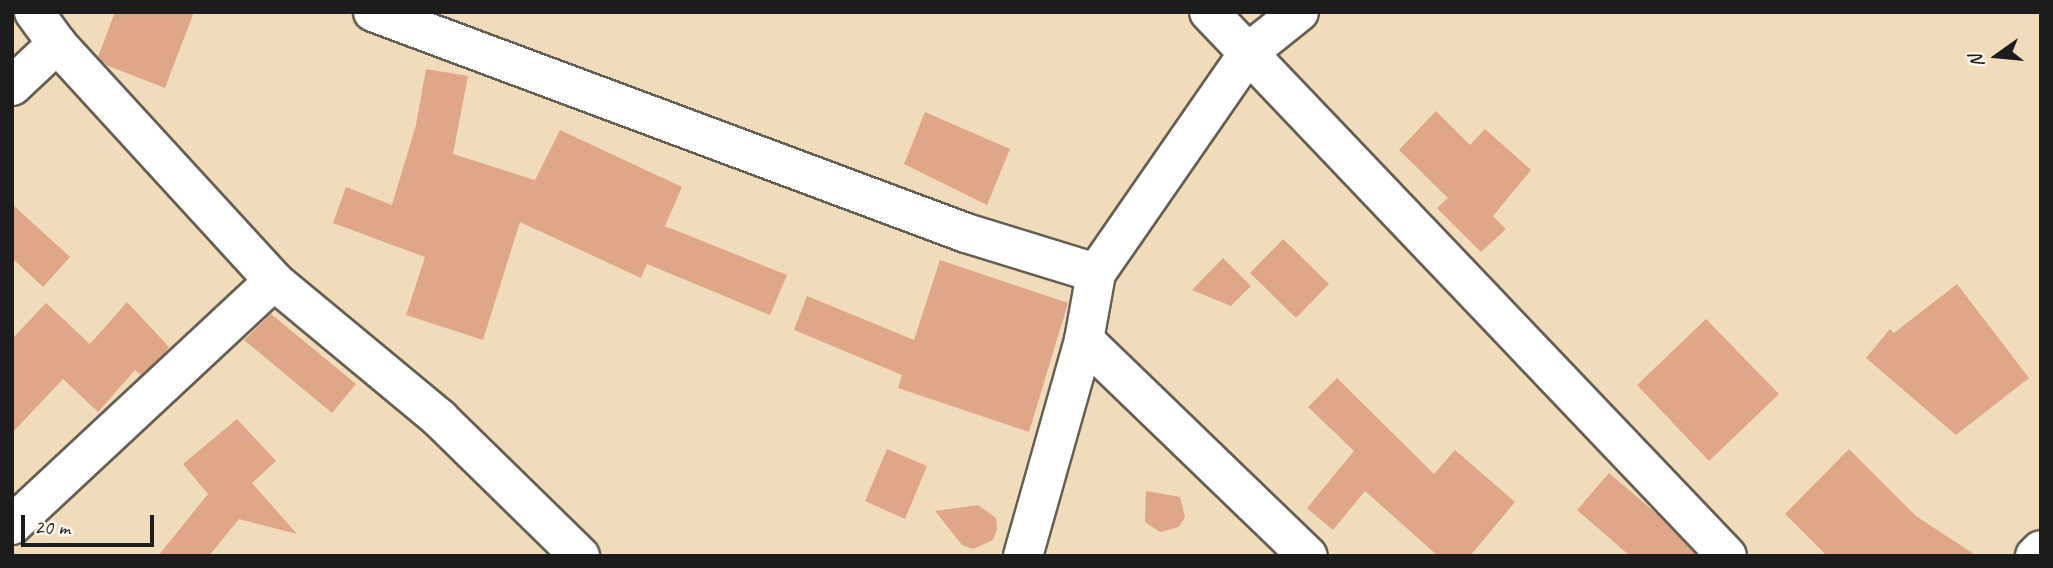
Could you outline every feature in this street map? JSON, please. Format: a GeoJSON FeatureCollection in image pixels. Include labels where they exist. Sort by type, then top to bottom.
{"type":"FeatureCollection","features":[{"type":"Feature","properties":{"kind":"street"},"geometry":{"type":"LineString","coordinates":[[34,12],[57,44],[274,281],[440,419],[580,556]]}},
{"type":"Feature","properties":{"kind":"street"},"geometry":{"type":"LineString","coordinates":[[373,12],[966,233],[1096,272]]}},
{"type":"Feature","properties":{"kind":"street"},"geometry":{"type":"LineString","coordinates":[[1209,12],[1727,556]]}},
{"type":"Feature","properties":{"kind":"street"},"geometry":{"type":"LineString","coordinates":[[1023,556],[1084,340],[1096,272],[1248,52],[1299,12]]}},
{"type":"Feature","properties":{"kind":"street"},"geometry":{"type":"LineString","coordinates":[[12,86],[57,44]]}},
{"type":"Feature","properties":{"kind":"street"},"geometry":{"type":"LineString","coordinates":[[12,525],[274,281]]}},
{"type":"Feature","properties":{"kind":"street"},"geometry":{"type":"LineString","coordinates":[[1084,340],[1308,556]]}},
{"type":"Feature","properties":{"kind":"street"},"geometry":{"type":"LineString","coordinates":[[2035,556],[2041,550]]}},
{"type":"Feature","properties":{"kind":"building"},"geometry":{"type":"Polygon","coordinates":[[[115,12],[194,12],[165,88],[106,65],[98,57],[115,12]]]}},
{"type":"Feature","properties":{"kind":"building"},"geometry":{"type":"Polygon","coordinates":[[[426,69],[468,76],[453,154],[535,180],[560,130],[682,187],[665,226],[787,275],[770,315],[647,264],[641,278],[520,222],[483,340],[406,315],[425,257],[333,223],[346,187],[392,205],[416,125],[426,69]]]}},
{"type":"Feature","properties":{"kind":"building"},"geometry":{"type":"Polygon","coordinates":[[[1436,111],[1470,145],[1485,129],[1531,170],[1493,216],[1506,229],[1481,252],[1437,208],[1448,198],[1399,150],[1436,111]]]}},
{"type":"Feature","properties":{"kind":"building"},"geometry":{"type":"Polygon","coordinates":[[[925,112],[1010,149],[987,205],[904,164],[925,112]]]}},
{"type":"Feature","properties":{"kind":"building"},"geometry":{"type":"Polygon","coordinates":[[[12,204],[70,257],[43,287],[12,258],[12,204]]]}},
{"type":"Feature","properties":{"kind":"building"},"geometry":{"type":"Polygon","coordinates":[[[1283,239],[1329,284],[1296,318],[1250,273],[1283,239]]]}},
{"type":"Feature","properties":{"kind":"building"},"geometry":{"type":"Polygon","coordinates":[[[1223,258],[1251,286],[1231,306],[1192,290],[1223,258]]]}},
{"type":"Feature","properties":{"kind":"building"},"geometry":{"type":"Polygon","coordinates":[[[940,260],[1068,303],[1029,432],[898,388],[902,375],[794,330],[807,296],[914,340],[940,260]]]}},
{"type":"Feature","properties":{"kind":"building"},"geometry":{"type":"Polygon","coordinates":[[[1957,284],[2029,378],[1956,435],[1866,358],[1890,329],[1894,333],[1957,284]]]}},
{"type":"Feature","properties":{"kind":"building"},"geometry":{"type":"Polygon","coordinates":[[[127,302],[169,347],[164,354],[141,375],[135,370],[98,412],[63,379],[12,433],[12,339],[46,303],[90,344],[127,302]]]}},
{"type":"Feature","properties":{"kind":"building"},"geometry":{"type":"Polygon","coordinates":[[[271,314],[356,384],[332,413],[244,340],[271,314]]]}},
{"type":"Feature","properties":{"kind":"building"},"geometry":{"type":"Polygon","coordinates":[[[1706,319],[1779,394],[1709,461],[1637,385],[1706,319]]]}},
{"type":"Feature","properties":{"kind":"building"},"geometry":{"type":"Polygon","coordinates":[[[1337,378],[1434,474],[1455,450],[1515,502],[1470,556],[1438,556],[1365,491],[1333,530],[1307,508],[1354,451],[1308,407],[1337,378]]]}},
{"type":"Feature","properties":{"kind":"building"},"geometry":{"type":"Polygon","coordinates":[[[237,419],[276,461],[252,483],[297,534],[239,519],[209,556],[158,556],[208,494],[183,464],[237,419]]]}},
{"type":"Feature","properties":{"kind":"building"},"geometry":{"type":"Polygon","coordinates":[[[887,449],[927,466],[905,519],[865,501],[887,449]]]}},
{"type":"Feature","properties":{"kind":"building"},"geometry":{"type":"Polygon","coordinates":[[[1849,449],[1916,516],[1977,556],[1827,556],[1785,514],[1849,449]]]}},
{"type":"Feature","properties":{"kind":"building"},"geometry":{"type":"Polygon","coordinates":[[[1609,473],[1657,514],[1697,556],[1630,556],[1577,510],[1609,473]]]}},
{"type":"Feature","properties":{"kind":"building"},"geometry":{"type":"Polygon","coordinates":[[[1146,491],[1180,497],[1185,517],[1179,527],[1160,532],[1145,522],[1146,491]]]}},
{"type":"Feature","properties":{"kind":"building"},"geometry":{"type":"Polygon","coordinates":[[[978,505],[996,518],[997,529],[993,540],[973,549],[962,545],[935,511],[978,505]]]}}]}
